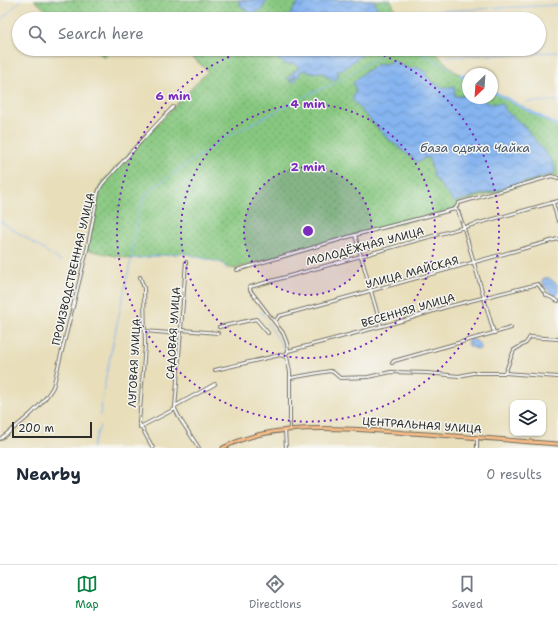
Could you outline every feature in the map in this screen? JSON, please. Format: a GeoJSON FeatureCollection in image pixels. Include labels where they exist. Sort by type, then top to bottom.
{"type":"FeatureCollection","features":[{"type":"Feature","properties":{"kind":"main road","name":"ЦЕНТРАЛЬНАЯ УЛИЦА"},"geometry":{"type":"LineString","coordinates":[[223,448],[246,437],[285,430],[376,430],[558,444]]}},
{"type":"Feature","properties":{"kind":"street","name":"ПРОИЗВОДСТВЕННАЯ УЛИЦА"},"geometry":{"type":"LineString","coordinates":[[0,439],[33,413],[53,387],[87,250],[100,186],[173,107]]}},
{"type":"Feature","properties":{"kind":"street"},"geometry":{"type":"LineString","coordinates":[[236,270],[355,235],[455,209],[458,203],[552,176],[558,178]]}},
{"type":"Feature","properties":{"kind":"street","name":"МОЛОДЁЖНАЯ УЛИЦА"},"geometry":{"type":"LineString","coordinates":[[288,351],[285,338],[277,324],[250,290],[250,287],[558,201]]}},
{"type":"Feature","properties":{"kind":"street"},"geometry":{"type":"LineString","coordinates":[[553,203],[558,221]]}},
{"type":"Feature","properties":{"kind":"street"},"geometry":{"type":"LineString","coordinates":[[455,209],[458,211],[464,228],[494,333]]}},
{"type":"Feature","properties":{"kind":"street"},"geometry":{"type":"LineString","coordinates":[[355,235],[381,327]]}},
{"type":"Feature","properties":{"kind":"street","name":"УЛИЦА МАЙСКАЯ"},"geometry":{"type":"LineString","coordinates":[[277,324],[276,320],[279,316],[558,239]]}},
{"type":"Feature","properties":{"kind":"street","name":"САДОВАЯ УЛИЦА"},"geometry":{"type":"LineString","coordinates":[[175,409],[186,262]]}},
{"type":"Feature","properties":{"kind":"street","name":"ЛУГОВАЯ УЛИЦА"},"geometry":{"type":"LineString","coordinates":[[140,277],[144,288],[145,330],[139,423],[140,427]]}},
{"type":"Feature","properties":{"kind":"street","name":"ВЕСЕННЯЯ УЛИЦА"},"geometry":{"type":"LineString","coordinates":[[288,351],[538,284],[546,294],[558,301]]}},
{"type":"Feature","properties":{"kind":"street"},"geometry":{"type":"LineString","coordinates":[[219,327],[256,319],[268,333]]}},
{"type":"Feature","properties":{"kind":"street"},"geometry":{"type":"LineString","coordinates":[[392,363],[394,361],[511,328]]}},
{"type":"Feature","properties":{"kind":"street"},"geometry":{"type":"LineString","coordinates":[[145,330],[181,334]]}},
{"type":"Feature","properties":{"kind":"street"},"geometry":{"type":"LineString","coordinates":[[181,330],[218,333]]}},
{"type":"Feature","properties":{"kind":"street"},"geometry":{"type":"LineString","coordinates":[[505,373],[514,350],[526,343],[531,336],[558,339]]}},
{"type":"Feature","properties":{"kind":"street"},"geometry":{"type":"LineString","coordinates":[[285,356],[288,351]]}},
{"type":"Feature","properties":{"kind":"street"},"geometry":{"type":"LineString","coordinates":[[215,370],[280,355],[285,356]]}},
{"type":"Feature","properties":{"kind":"street"},"geometry":{"type":"LineString","coordinates":[[285,356],[287,358],[290,378],[290,430]]}},
{"type":"Feature","properties":{"kind":"street"},"geometry":{"type":"LineString","coordinates":[[290,378],[330,371],[340,378],[368,377],[391,372],[454,376],[463,376],[473,373],[505,373],[558,378]]}},
{"type":"Feature","properties":{"kind":"street"},"geometry":{"type":"LineString","coordinates":[[175,406],[215,384]]}},
{"type":"Feature","properties":{"kind":"street"},"geometry":{"type":"LineString","coordinates":[[153,448],[140,427],[175,409],[199,448]]}},
{"type":"Feature","properties":{"kind":"street"},"geometry":{"type":"LineString","coordinates":[[285,430],[286,448]]}},
{"type":"Feature","properties":{"kind":"street"},"geometry":{"type":"LineString","coordinates":[[477,438],[477,448]]}},
{"type":"Feature","properties":{"kind":"green space"},"geometry":{"type":"Polygon","coordinates":[[[34,0],[391,0],[396,12],[49,12],[34,0]]]}},
{"type":"Feature","properties":{"kind":"green space"},"geometry":{"type":"Polygon","coordinates":[[[191,56],[439,56],[454,71],[462,75],[462,104],[498,104],[498,94],[558,126],[558,178],[554,176],[459,203],[455,209],[234,269],[227,267],[222,263],[184,253],[131,259],[87,250],[99,188],[103,181],[208,71],[191,56]]]}},
{"type":"Feature","properties":{"kind":"water"},"geometry":{"type":"Polygon","coordinates":[[[238,0],[268,0],[261,10],[255,12],[249,12],[241,6],[238,0]]]}},
{"type":"Feature","properties":{"kind":"water"},"geometry":{"type":"Polygon","coordinates":[[[303,0],[374,0],[378,12],[292,12],[297,4],[303,0]]]}},
{"type":"Feature","properties":{"kind":"water"},"geometry":{"type":"Polygon","coordinates":[[[275,56],[360,56],[344,69],[337,71],[339,75],[335,80],[332,80],[321,72],[310,73],[306,70],[301,71],[298,78],[292,83],[290,81],[296,77],[296,75],[289,80],[287,78],[293,73],[293,71],[299,68],[293,63],[289,65],[283,63],[275,56]]]}},
{"type":"Feature","properties":{"kind":"water","name":"база одыха Чайка"},"geometry":{"type":"Polygon","coordinates":[[[391,61],[396,61],[398,64],[411,69],[416,67],[426,72],[428,78],[432,82],[445,88],[454,86],[455,96],[462,96],[462,104],[503,104],[505,110],[525,127],[552,161],[555,169],[554,174],[454,202],[434,177],[429,159],[424,157],[423,160],[417,162],[388,139],[353,101],[356,90],[353,83],[362,74],[377,64],[385,64],[391,61]]]}},
{"type":"Feature","properties":{"kind":"water"},"geometry":{"type":"Polygon","coordinates":[[[544,278],[549,278],[558,285],[557,295],[553,295],[544,286],[542,281],[544,278]]]}},
{"type":"Feature","properties":{"kind":"water"},"geometry":{"type":"Polygon","coordinates":[[[469,339],[480,344],[481,348],[478,350],[469,346],[467,344],[469,339]]]}},
{"type":"Feature","properties":{"kind":"waterway"},"geometry":{"type":"LineString","coordinates":[[0,21],[21,0]]}},
{"type":"Feature","properties":{"kind":"waterway"},"geometry":{"type":"LineString","coordinates":[[384,0],[389,12]]}},
{"type":"Feature","properties":{"kind":"waterway"},"geometry":{"type":"LineString","coordinates":[[420,12],[558,5]]}},
{"type":"Feature","properties":{"kind":"waterway"},"geometry":{"type":"LineString","coordinates":[[546,53],[558,52]]}},
{"type":"Feature","properties":{"kind":"waterway"},"geometry":{"type":"LineString","coordinates":[[303,97],[335,83],[379,56]]}},
{"type":"Feature","properties":{"kind":"waterway"},"geometry":{"type":"LineString","coordinates":[[427,56],[454,71]]}},
{"type":"Feature","properties":{"kind":"waterway"},"geometry":{"type":"LineString","coordinates":[[447,57],[469,56]]}},
{"type":"Feature","properties":{"kind":"waterway"},"geometry":{"type":"LineString","coordinates":[[498,94],[558,126]]}},
{"type":"Feature","properties":{"kind":"waterway"},"geometry":{"type":"LineString","coordinates":[[228,270],[222,263],[182,253],[131,259],[136,223],[141,204],[150,190],[226,137],[300,99]]}},
{"type":"Feature","properties":{"kind":"waterway"},"geometry":{"type":"LineString","coordinates":[[527,102],[558,101]]}},
{"type":"Feature","properties":{"kind":"waterway"},"geometry":{"type":"LineString","coordinates":[[0,221],[61,261]]}},
{"type":"Feature","properties":{"kind":"waterway"},"geometry":{"type":"LineString","coordinates":[[100,415],[106,376],[131,259]]}},
{"type":"Feature","properties":{"kind":"waterway"},"geometry":{"type":"LineString","coordinates":[[260,311],[265,318]]}},
{"type":"Feature","properties":{"kind":"waterway"},"geometry":{"type":"LineString","coordinates":[[267,322],[285,350]]}},
{"type":"Feature","properties":{"kind":"waterway"},"geometry":{"type":"LineString","coordinates":[[92,448],[100,426]]}}]}
